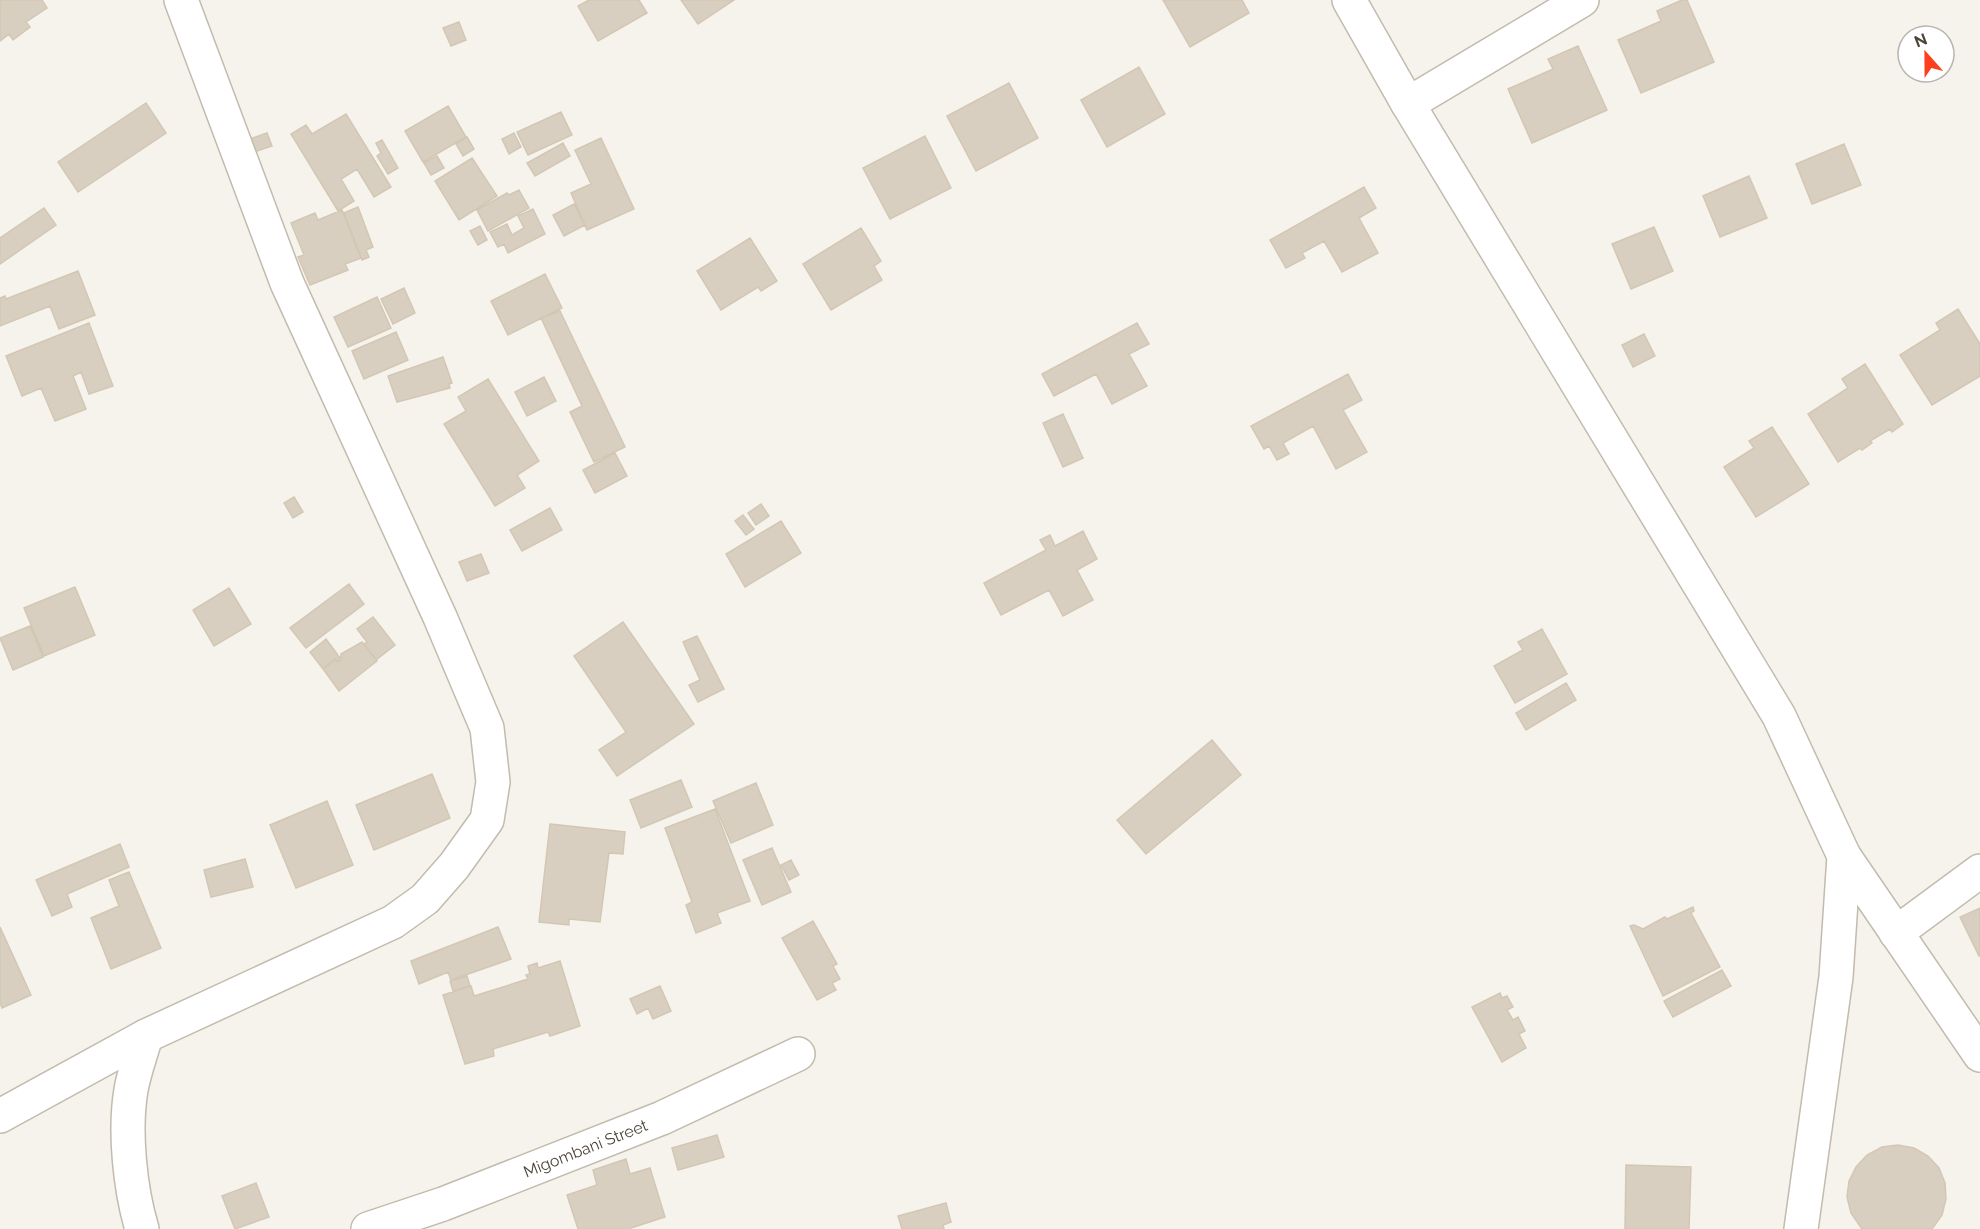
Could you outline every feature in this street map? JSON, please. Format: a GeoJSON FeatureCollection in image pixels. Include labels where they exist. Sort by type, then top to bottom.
{"type":"FeatureCollection","features":[{"type":"Feature","properties":{"kind":"street"},"geometry":{"type":"LineString","coordinates":[[0,1116],[146,1036],[393,922],[425,900],[454,866],[487,820],[493,782],[486,728],[440,617],[287,283],[181,0]]}},
{"type":"Feature","properties":{"kind":"street"},"geometry":{"type":"LineString","coordinates":[[1349,0],[1408,104],[1779,716],[1844,856],[1980,1055]]}},
{"type":"Feature","properties":{"kind":"street"},"geometry":{"type":"LineString","coordinates":[[1408,104],[1582,0]]}},
{"type":"Feature","properties":{"kind":"street"},"geometry":{"type":"LineString","coordinates":[[1801,1229],[1836,977],[1844,856]]}},
{"type":"Feature","properties":{"kind":"street"},"geometry":{"type":"LineString","coordinates":[[1896,933],[1980,871]]}},
{"type":"Feature","properties":{"kind":"street"},"geometry":{"type":"LineString","coordinates":[[142,1229],[128,1140],[131,1090],[146,1036]]}},
{"type":"Feature","properties":{"kind":"street","name":"Migombani Street"},"geometry":{"type":"LineString","coordinates":[[368,1229],[443,1204],[662,1118],[798,1053]]}},
{"type":"Feature","properties":{"kind":"street"},"geometry":{"type":"LineString","coordinates":[[72,1076],[117,1082],[131,1090]]}},
{"type":"Feature","properties":{"kind":"building"},"geometry":{"type":"Polygon","coordinates":[[[0,0],[42,0],[47,8],[26,22],[30,27],[13,40],[9,34],[0,41],[0,0]]]}},
{"type":"Feature","properties":{"kind":"building"},"geometry":{"type":"Polygon","coordinates":[[[589,0],[639,0],[647,13],[598,41],[578,6],[589,0]]]}},
{"type":"Feature","properties":{"kind":"building"},"geometry":{"type":"Polygon","coordinates":[[[681,0],[734,0],[698,24],[681,0]]]}},
{"type":"Feature","properties":{"kind":"building"},"geometry":{"type":"Polygon","coordinates":[[[1163,0],[1242,0],[1249,13],[1190,47],[1163,0]]]}},
{"type":"Feature","properties":{"kind":"building"},"geometry":{"type":"Polygon","coordinates":[[[1687,0],[1714,62],[1641,93],[1618,40],[1661,21],[1657,11],[1687,0]]]}},
{"type":"Feature","properties":{"kind":"building"},"geometry":{"type":"Polygon","coordinates":[[[459,22],[466,40],[451,46],[443,28],[459,22]]]}},
{"type":"Feature","properties":{"kind":"building"},"geometry":{"type":"Polygon","coordinates":[[[1578,46],[1607,110],[1532,143],[1508,89],[1553,69],[1548,59],[1578,46]]]}},
{"type":"Feature","properties":{"kind":"building"},"geometry":{"type":"Polygon","coordinates":[[[1139,67],[1165,114],[1107,147],[1081,100],[1139,67]]]}},
{"type":"Feature","properties":{"kind":"building"},"geometry":{"type":"Polygon","coordinates":[[[1009,83],[1038,138],[976,171],[947,116],[1009,83]]]}},
{"type":"Feature","properties":{"kind":"building"},"geometry":{"type":"Polygon","coordinates":[[[146,103],[166,133],[78,192],[58,162],[146,103]]]}},
{"type":"Feature","properties":{"kind":"building"},"geometry":{"type":"Polygon","coordinates":[[[448,106],[466,137],[423,162],[405,131],[448,106]]]}},
{"type":"Feature","properties":{"kind":"building"},"geometry":{"type":"Polygon","coordinates":[[[561,112],[572,135],[528,155],[517,132],[561,112]]]}},
{"type":"Feature","properties":{"kind":"building"},"geometry":{"type":"Polygon","coordinates":[[[346,114],[391,187],[374,197],[357,169],[341,179],[354,201],[338,211],[291,134],[306,125],[312,134],[346,114]]]}},
{"type":"Feature","properties":{"kind":"building"},"geometry":{"type":"Polygon","coordinates":[[[267,133],[272,146],[251,153],[247,140],[267,133]]]}},
{"type":"Feature","properties":{"kind":"building"},"geometry":{"type":"Polygon","coordinates":[[[514,133],[521,147],[509,154],[502,139],[514,133]]]}},
{"type":"Feature","properties":{"kind":"building"},"geometry":{"type":"Polygon","coordinates":[[[925,136],[951,188],[890,219],[863,168],[925,136]]]}},
{"type":"Feature","properties":{"kind":"building"},"geometry":{"type":"Polygon","coordinates":[[[467,137],[474,149],[463,156],[456,144],[467,137]]]}},
{"type":"Feature","properties":{"kind":"building"},"geometry":{"type":"Polygon","coordinates":[[[601,138],[634,209],[587,230],[571,193],[591,184],[575,150],[601,138]]]}},
{"type":"Feature","properties":{"kind":"building"},"geometry":{"type":"Polygon","coordinates":[[[382,140],[398,168],[388,174],[377,156],[381,153],[376,143],[382,140]]]}},
{"type":"Feature","properties":{"kind":"building"},"geometry":{"type":"Polygon","coordinates":[[[563,143],[570,156],[535,176],[527,163],[563,143]]]}},
{"type":"Feature","properties":{"kind":"building"},"geometry":{"type":"Polygon","coordinates":[[[1844,144],[1861,185],[1812,204],[1796,164],[1844,144]]]}},
{"type":"Feature","properties":{"kind":"building"},"geometry":{"type":"Polygon","coordinates":[[[437,156],[444,168],[431,175],[424,163],[437,156]]]}},
{"type":"Feature","properties":{"kind":"building"},"geometry":{"type":"Polygon","coordinates":[[[472,158],[497,196],[459,220],[435,181],[472,158]]]}},
{"type":"Feature","properties":{"kind":"building"},"geometry":{"type":"Polygon","coordinates":[[[1749,176],[1767,218],[1720,237],[1703,196],[1749,176]]]}},
{"type":"Feature","properties":{"kind":"building"},"geometry":{"type":"Polygon","coordinates":[[[1364,187],[1376,208],[1359,218],[1378,253],[1342,272],[1324,241],[1302,253],[1305,258],[1286,268],[1270,240],[1364,187]]]}},
{"type":"Feature","properties":{"kind":"building"},"geometry":{"type":"Polygon","coordinates":[[[519,190],[529,208],[488,231],[477,210],[507,193],[509,195],[519,190]]]}},
{"type":"Feature","properties":{"kind":"building"},"geometry":{"type":"Polygon","coordinates":[[[574,204],[585,225],[564,236],[553,215],[574,204]]]}},
{"type":"Feature","properties":{"kind":"building"},"geometry":{"type":"Polygon","coordinates":[[[358,207],[373,247],[366,250],[369,257],[362,260],[344,213],[358,207]]]}},
{"type":"Feature","properties":{"kind":"building"},"geometry":{"type":"Polygon","coordinates":[[[44,208],[56,225],[0,264],[0,238],[44,208]]]}},
{"type":"Feature","properties":{"kind":"building"},"geometry":{"type":"Polygon","coordinates":[[[533,209],[545,234],[508,253],[504,244],[498,247],[490,232],[507,224],[512,235],[524,228],[518,216],[533,209]]]}},
{"type":"Feature","properties":{"kind":"building"},"geometry":{"type":"Polygon","coordinates":[[[342,210],[361,258],[345,264],[348,270],[310,285],[298,257],[304,255],[291,223],[315,213],[318,220],[342,210]]]}},
{"type":"Feature","properties":{"kind":"building"},"geometry":{"type":"Polygon","coordinates":[[[480,226],[487,240],[478,245],[470,231],[480,226]]]}},
{"type":"Feature","properties":{"kind":"building"},"geometry":{"type":"Polygon","coordinates":[[[1654,227],[1673,271],[1631,289],[1612,244],[1654,227]]]}},
{"type":"Feature","properties":{"kind":"building"},"geometry":{"type":"Polygon","coordinates":[[[861,228],[881,261],[874,266],[882,280],[831,310],[803,264],[861,228]]]}},
{"type":"Feature","properties":{"kind":"building"},"geometry":{"type":"Polygon","coordinates":[[[750,238],[777,281],[761,291],[758,287],[721,310],[697,271],[750,238]]]}},
{"type":"Feature","properties":{"kind":"building"},"geometry":{"type":"Polygon","coordinates":[[[78,271],[95,315],[59,329],[50,306],[0,326],[0,298],[5,296],[6,299],[78,271]]]}},
{"type":"Feature","properties":{"kind":"building"},"geometry":{"type":"Polygon","coordinates":[[[545,274],[562,308],[508,335],[491,301],[545,274]]]}},
{"type":"Feature","properties":{"kind":"building"},"geometry":{"type":"Polygon","coordinates":[[[404,288],[415,313],[393,324],[381,299],[404,288]]]}},
{"type":"Feature","properties":{"kind":"building"},"geometry":{"type":"Polygon","coordinates":[[[377,297],[391,328],[348,347],[334,317],[377,297]]]}},
{"type":"Feature","properties":{"kind":"building"},"geometry":{"type":"Polygon","coordinates":[[[1958,309],[1980,344],[1980,376],[1932,405],[1900,355],[1940,330],[1936,323],[1958,309]]]}},
{"type":"Feature","properties":{"kind":"building"},"geometry":{"type":"Polygon","coordinates":[[[560,311],[625,447],[594,462],[570,412],[582,406],[541,318],[560,311]]]}},
{"type":"Feature","properties":{"kind":"building"},"geometry":{"type":"Polygon","coordinates":[[[89,323],[113,386],[89,394],[81,372],[73,376],[86,409],[55,421],[41,388],[22,396],[6,356],[89,323]]]}},
{"type":"Feature","properties":{"kind":"building"},"geometry":{"type":"Polygon","coordinates":[[[1137,323],[1149,344],[1129,354],[1147,386],[1112,404],[1096,374],[1054,396],[1042,374],[1137,323]]]}},
{"type":"Feature","properties":{"kind":"building"},"geometry":{"type":"Polygon","coordinates":[[[396,332],[408,360],[364,379],[352,351],[396,332]]]}},
{"type":"Feature","properties":{"kind":"building"},"geometry":{"type":"Polygon","coordinates":[[[1644,334],[1655,356],[1633,367],[1622,345],[1644,334]]]}},
{"type":"Feature","properties":{"kind":"building"},"geometry":{"type":"Polygon","coordinates":[[[443,357],[452,383],[449,384],[450,388],[397,402],[388,376],[443,357]]]}},
{"type":"Feature","properties":{"kind":"building"},"geometry":{"type":"Polygon","coordinates":[[[1865,364],[1903,424],[1892,432],[1890,429],[1870,441],[1872,443],[1862,450],[1860,448],[1838,462],[1808,414],[1848,388],[1842,379],[1865,364]]]}},
{"type":"Feature","properties":{"kind":"building"},"geometry":{"type":"Polygon","coordinates":[[[1348,374],[1362,400],[1343,410],[1367,452],[1336,469],[1313,426],[1283,443],[1289,454],[1277,460],[1269,446],[1264,449],[1251,426],[1348,374]]]}},
{"type":"Feature","properties":{"kind":"building"},"geometry":{"type":"Polygon","coordinates":[[[544,377],[556,401],[527,416],[515,392],[544,377]]]}},
{"type":"Feature","properties":{"kind":"building"},"geometry":{"type":"Polygon","coordinates":[[[488,379],[539,461],[517,475],[525,488],[495,506],[444,424],[466,411],[458,397],[488,379]]]}},
{"type":"Feature","properties":{"kind":"building"},"geometry":{"type":"Polygon","coordinates":[[[1063,414],[1083,458],[1063,467],[1043,423],[1063,414]]]}},
{"type":"Feature","properties":{"kind":"building"},"geometry":{"type":"Polygon","coordinates":[[[1772,427],[1809,484],[1756,517],[1724,467],[1754,448],[1749,441],[1772,427]]]}},
{"type":"Feature","properties":{"kind":"building"},"geometry":{"type":"Polygon","coordinates":[[[615,453],[627,476],[595,493],[583,470],[615,453]]]}},
{"type":"Feature","properties":{"kind":"building"},"geometry":{"type":"Polygon","coordinates":[[[294,497],[303,512],[293,518],[284,503],[294,497]]]}},
{"type":"Feature","properties":{"kind":"building"},"geometry":{"type":"Polygon","coordinates":[[[761,504],[769,516],[756,525],[748,513],[761,504]]]}},
{"type":"Feature","properties":{"kind":"building"},"geometry":{"type":"Polygon","coordinates":[[[550,508],[562,530],[522,551],[510,530],[550,508]]]}},
{"type":"Feature","properties":{"kind":"building"},"geometry":{"type":"Polygon","coordinates":[[[743,515],[754,529],[746,535],[735,521],[743,515]]]}},
{"type":"Feature","properties":{"kind":"building"},"geometry":{"type":"Polygon","coordinates":[[[781,521],[801,553],[745,587],[726,554],[781,521]]]}},
{"type":"Feature","properties":{"kind":"building"},"geometry":{"type":"Polygon","coordinates":[[[1083,531],[1097,559],[1077,570],[1093,600],[1063,616],[1049,590],[1001,615],[984,583],[1046,550],[1040,540],[1050,535],[1055,546],[1083,531]]]}},
{"type":"Feature","properties":{"kind":"building"},"geometry":{"type":"Polygon","coordinates":[[[481,554],[489,573],[467,581],[459,562],[481,554]]]}},
{"type":"Feature","properties":{"kind":"building"},"geometry":{"type":"Polygon","coordinates":[[[349,584],[364,604],[306,648],[290,628],[349,584]]]}},
{"type":"Feature","properties":{"kind":"building"},"geometry":{"type":"Polygon","coordinates":[[[75,587],[95,635],[44,656],[24,608],[75,587]]]}},
{"type":"Feature","properties":{"kind":"building"},"geometry":{"type":"Polygon","coordinates":[[[229,588],[251,624],[214,646],[193,610],[229,588]]]}},
{"type":"Feature","properties":{"kind":"building"},"geometry":{"type":"Polygon","coordinates":[[[373,617],[395,645],[376,660],[364,644],[367,642],[357,629],[373,617]]]}},
{"type":"Feature","properties":{"kind":"building"},"geometry":{"type":"Polygon","coordinates":[[[623,622],[694,724],[617,776],[599,750],[626,732],[574,656],[623,622]]]}},
{"type":"Feature","properties":{"kind":"building"},"geometry":{"type":"Polygon","coordinates":[[[30,626],[43,657],[13,670],[0,638],[30,626]]]}},
{"type":"Feature","properties":{"kind":"building"},"geometry":{"type":"Polygon","coordinates":[[[1542,629],[1567,674],[1515,703],[1494,666],[1523,650],[1518,642],[1542,629]]]}},
{"type":"Feature","properties":{"kind":"building"},"geometry":{"type":"Polygon","coordinates":[[[697,636],[724,689],[698,702],[689,685],[700,680],[683,642],[697,636]]]}},
{"type":"Feature","properties":{"kind":"building"},"geometry":{"type":"Polygon","coordinates":[[[326,639],[340,658],[337,661],[335,659],[323,669],[310,652],[326,639]]]}},
{"type":"Feature","properties":{"kind":"building"},"geometry":{"type":"Polygon","coordinates":[[[362,642],[377,661],[339,691],[323,669],[335,660],[337,662],[341,660],[341,654],[362,642]]]}},
{"type":"Feature","properties":{"kind":"building"},"geometry":{"type":"Polygon","coordinates":[[[1566,683],[1576,700],[1526,730],[1516,713],[1566,683]]]}},
{"type":"Feature","properties":{"kind":"building"},"geometry":{"type":"Polygon","coordinates":[[[1212,740],[1241,775],[1146,854],[1117,820],[1212,740]]]}},
{"type":"Feature","properties":{"kind":"building"},"geometry":{"type":"Polygon","coordinates":[[[432,774],[450,818],[374,850],[356,805],[432,774]]]}},
{"type":"Feature","properties":{"kind":"building"},"geometry":{"type":"Polygon","coordinates":[[[681,780],[692,807],[641,828],[630,800],[681,780]]]}},
{"type":"Feature","properties":{"kind":"building"},"geometry":{"type":"Polygon","coordinates":[[[756,783],[773,825],[731,843],[713,801],[756,783]]]}},
{"type":"Feature","properties":{"kind":"building"},"geometry":{"type":"Polygon","coordinates":[[[327,801],[353,865],[296,888],[270,825],[327,801]]]}},
{"type":"Feature","properties":{"kind":"building"},"geometry":{"type":"Polygon","coordinates":[[[715,809],[750,901],[717,913],[721,923],[696,933],[686,905],[692,902],[665,828],[715,809]]]}},
{"type":"Feature","properties":{"kind":"building"},"geometry":{"type":"Polygon","coordinates":[[[550,824],[625,832],[623,854],[609,853],[600,922],[569,919],[569,925],[539,922],[550,824]]]}},
{"type":"Feature","properties":{"kind":"building"},"geometry":{"type":"Polygon","coordinates":[[[120,844],[129,867],[67,894],[72,907],[52,916],[36,880],[120,844]]]}},
{"type":"Feature","properties":{"kind":"building"},"geometry":{"type":"Polygon","coordinates":[[[772,848],[791,892],[762,905],[743,860],[772,848]]]}},
{"type":"Feature","properties":{"kind":"building"},"geometry":{"type":"Polygon","coordinates":[[[245,859],[253,887],[211,897],[204,870],[245,859]]]}},
{"type":"Feature","properties":{"kind":"building"},"geometry":{"type":"Polygon","coordinates":[[[791,860],[799,875],[789,880],[781,865],[791,860]]]}},
{"type":"Feature","properties":{"kind":"building"},"geometry":{"type":"Polygon","coordinates":[[[129,872],[161,948],[111,969],[91,918],[119,906],[109,880],[129,872]]]}},
{"type":"Feature","properties":{"kind":"building"},"geometry":{"type":"Polygon","coordinates":[[[1693,907],[1694,911],[1691,913],[1720,967],[1663,996],[1630,926],[1634,925],[1643,929],[1665,917],[1667,919],[1693,907]]]}},
{"type":"Feature","properties":{"kind":"building"},"geometry":{"type":"Polygon","coordinates":[[[1980,908],[1980,956],[1979,956],[1960,917],[1980,908]]]}},
{"type":"Feature","properties":{"kind":"building"},"geometry":{"type":"Polygon","coordinates":[[[813,921],[837,964],[833,966],[840,979],[832,983],[836,990],[817,1000],[782,938],[813,921]]]}},
{"type":"Feature","properties":{"kind":"building"},"geometry":{"type":"Polygon","coordinates":[[[0,927],[31,995],[2,1008],[0,1003],[0,927]]]}},
{"type":"Feature","properties":{"kind":"building"},"geometry":{"type":"Polygon","coordinates":[[[498,927],[511,959],[451,980],[448,972],[419,984],[411,961],[498,927]]]}},
{"type":"Feature","properties":{"kind":"building"},"geometry":{"type":"Polygon","coordinates":[[[560,961],[580,1026],[550,1036],[548,1032],[493,1049],[494,1056],[465,1064],[443,995],[471,986],[474,996],[528,979],[526,975],[530,974],[528,966],[537,963],[538,968],[560,961]]]}},
{"type":"Feature","properties":{"kind":"building"},"geometry":{"type":"Polygon","coordinates":[[[1722,970],[1731,986],[1673,1017],[1664,1001],[1722,970]]]}},
{"type":"Feature","properties":{"kind":"building"},"geometry":{"type":"Polygon","coordinates":[[[467,976],[470,986],[453,991],[450,981],[467,976]]]}},
{"type":"Feature","properties":{"kind":"building"},"geometry":{"type":"Polygon","coordinates":[[[660,986],[671,1011],[653,1019],[648,1008],[637,1014],[630,999],[660,986]]]}},
{"type":"Feature","properties":{"kind":"building"},"geometry":{"type":"Polygon","coordinates":[[[1500,993],[1502,998],[1507,996],[1513,1007],[1507,1010],[1513,1020],[1518,1017],[1525,1031],[1519,1034],[1526,1048],[1502,1062],[1472,1007],[1500,993]]]}},
{"type":"Feature","properties":{"kind":"building"},"geometry":{"type":"Polygon","coordinates":[[[717,1135],[724,1157],[678,1170],[672,1148],[717,1135]]]}},
{"type":"Feature","properties":{"kind":"building"},"geometry":{"type":"Polygon","coordinates":[[[1898,1145],[1914,1148],[1928,1156],[1939,1168],[1945,1183],[1946,1199],[1942,1215],[1932,1229],[1862,1229],[1851,1213],[1847,1197],[1849,1181],[1856,1167],[1867,1155],[1882,1147],[1898,1145]]]}},
{"type":"Feature","properties":{"kind":"building"},"geometry":{"type":"Polygon","coordinates":[[[626,1159],[630,1174],[650,1168],[665,1217],[628,1229],[578,1229],[567,1195],[597,1185],[593,1170],[626,1159]]]}},
{"type":"Feature","properties":{"kind":"building"},"geometry":{"type":"Polygon","coordinates":[[[1626,1165],[1691,1167],[1689,1229],[1625,1229],[1626,1165]]]}},
{"type":"Feature","properties":{"kind":"building"},"geometry":{"type":"Polygon","coordinates":[[[256,1183],[269,1217],[235,1229],[222,1196],[256,1183]]]}},
{"type":"Feature","properties":{"kind":"building"},"geometry":{"type":"Polygon","coordinates":[[[946,1203],[951,1222],[943,1225],[944,1229],[902,1229],[898,1216],[946,1203]]]}}]}
